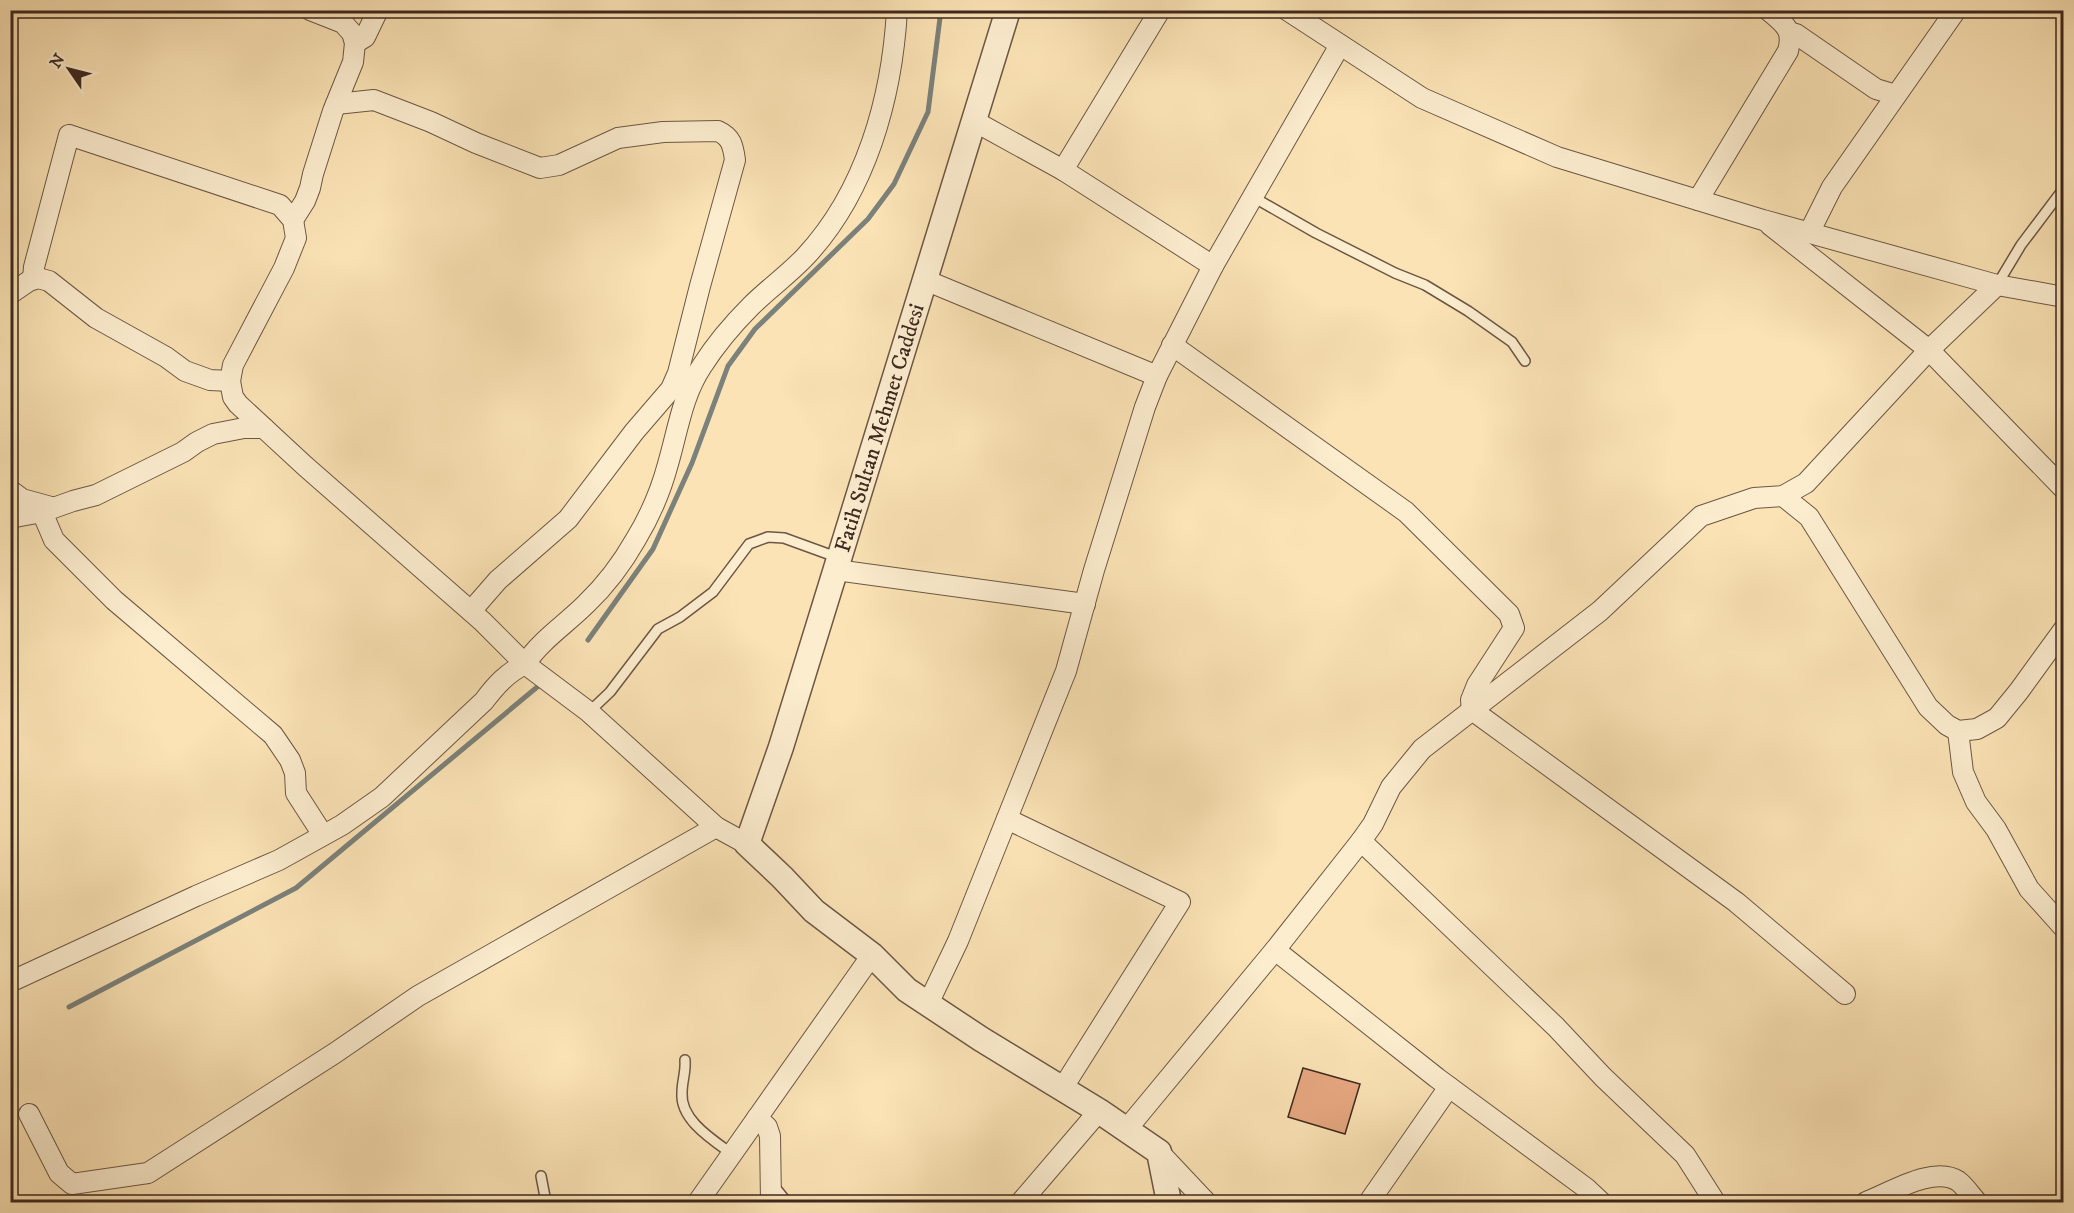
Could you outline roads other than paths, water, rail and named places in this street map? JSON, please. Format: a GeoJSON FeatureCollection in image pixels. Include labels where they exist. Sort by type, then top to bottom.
{"type":"FeatureCollection","features":[{"type":"Feature","properties":{"kind":"street"},"geometry":{"type":"LineString","coordinates":[[293,220],[308,194],[336,104],[353,62],[355,43],[352,33],[343,23],[310,10]]}},
{"type":"Feature","properties":{"kind":"street"},"geometry":{"type":"LineString","coordinates":[[355,43],[365,37],[378,10]]}},
{"type":"Feature","properties":{"kind":"street"},"geometry":{"type":"LineString","coordinates":[[10,982],[279,860],[382,797],[484,701],[495,686],[512,670],[525,664],[532,653],[605,584],[636,539],[659,492],[685,398],[703,365],[751,306],[806,256],[831,225],[850,194],[862,169],[880,113],[893,57],[897,10]]}},
{"type":"Feature","properties":{"kind":"street","name":"Fatih Sultan Mehmet Caddesi"},"geometry":{"type":"LineString","coordinates":[[747,844],[781,747],[1008,10]]}},
{"type":"Feature","properties":{"kind":"street"},"geometry":{"type":"LineString","coordinates":[[1063,170],[1160,10]]}},
{"type":"Feature","properties":{"kind":"street"},"geometry":{"type":"LineString","coordinates":[[1287,10],[1422,98],[1557,157],[1763,220],[1997,285],[2064,297]]}},
{"type":"Feature","properties":{"kind":"street"},"geometry":{"type":"LineString","coordinates":[[1698,200],[1788,51],[1791,42],[1788,28],[1768,10]]}},
{"type":"Feature","properties":{"kind":"street"},"geometry":{"type":"LineString","coordinates":[[1809,233],[1832,187],[1956,10]]}},
{"type":"Feature","properties":{"kind":"street"},"geometry":{"type":"LineString","coordinates":[[1789,32],[1797,34],[1876,89],[1896,95]]}},
{"type":"Feature","properties":{"kind":"street"},"geometry":{"type":"LineString","coordinates":[[928,1004],[958,941],[1066,671],[1138,428],[1157,375],[1214,266],[1340,45]]}},
{"type":"Feature","properties":{"kind":"street"},"geometry":{"type":"LineString","coordinates":[[336,104],[374,100],[540,168],[559,165],[618,138],[663,132],[718,130],[725,134],[733,147],[735,159],[678,373],[670,389],[568,519],[498,580],[471,610]]}},
{"type":"Feature","properties":{"kind":"street"},"geometry":{"type":"LineString","coordinates":[[974,122],[1063,170],[1214,266]]}},
{"type":"Feature","properties":{"kind":"street"},"geometry":{"type":"LineString","coordinates":[[33,279],[34,267],[69,135],[280,204],[293,220],[296,238],[233,365],[230,381],[238,404],[471,610],[525,664],[588,712],[716,827],[747,844],[814,911],[872,955],[908,990],[981,1040],[1099,1111],[1159,1152],[1206,1203]]}},
{"type":"Feature","properties":{"kind":"street"},"geometry":{"type":"LineString","coordinates":[[1763,220],[1929,350],[2064,489]]}},
{"type":"Feature","properties":{"kind":"street"},"geometry":{"type":"LineString","coordinates":[[10,294],[33,279],[49,281],[96,318],[166,357],[185,371],[210,380],[230,381]]}},
{"type":"Feature","properties":{"kind":"street"},"geometry":{"type":"LineString","coordinates":[[925,280],[1157,375]]}},
{"type":"Feature","properties":{"kind":"street"},"geometry":{"type":"LineString","coordinates":[[1126,1130],[1275,950],[1360,841],[1373,824],[1391,787],[1422,749],[1600,610],[1701,516],[1754,498],[1783,496],[1806,483],[1929,350],[1997,285]]}},
{"type":"Feature","properties":{"kind":"street"},"geometry":{"type":"LineString","coordinates":[[1172,345],[1406,512],[1509,614],[1514,628],[1477,685],[1471,700],[1472,710],[1736,902],[1845,994]]}},
{"type":"Feature","properties":{"kind":"street"},"geometry":{"type":"LineString","coordinates":[[10,518],[48,510],[96,495],[183,452],[213,434],[244,428],[264,428]]}},
{"type":"Feature","properties":{"kind":"street"},"geometry":{"type":"LineString","coordinates":[[10,490],[22,499],[48,510]]}},
{"type":"Feature","properties":{"kind":"street"},"geometry":{"type":"LineString","coordinates":[[1783,496],[1809,517],[1928,707],[1958,731],[1977,729],[1997,718],[2019,692],[2064,629]]}},
{"type":"Feature","properties":{"kind":"street"},"geometry":{"type":"LineString","coordinates":[[48,510],[54,540],[114,600],[273,735],[290,760],[295,773],[296,793],[323,835]]}},
{"type":"Feature","properties":{"kind":"street"},"geometry":{"type":"LineString","coordinates":[[838,564],[1084,604]]}},
{"type":"Feature","properties":{"kind":"street"},"geometry":{"type":"LineString","coordinates":[[1958,731],[1963,772],[1976,802],[1996,829],[2029,889],[2064,928]]}},
{"type":"Feature","properties":{"kind":"street"},"geometry":{"type":"LineString","coordinates":[[1006,819],[1180,902],[1062,1089]]}},
{"type":"Feature","properties":{"kind":"street"},"geometry":{"type":"LineString","coordinates":[[29,1114],[59,1173],[72,1184],[148,1173],[335,1053],[418,996],[716,827]]}},
{"type":"Feature","properties":{"kind":"street"},"geometry":{"type":"LineString","coordinates":[[1360,841],[1556,1027],[1603,1077],[1685,1155],[1715,1203]]}},
{"type":"Feature","properties":{"kind":"street"},"geometry":{"type":"LineString","coordinates":[[1275,950],[1449,1087],[1586,1188],[1600,1203]]}},
{"type":"Feature","properties":{"kind":"street"},"geometry":{"type":"LineString","coordinates":[[698,1203],[872,955]]}},
{"type":"Feature","properties":{"kind":"street"},"geometry":{"type":"LineString","coordinates":[[1369,1203],[1449,1087]]}},
{"type":"Feature","properties":{"kind":"street"},"geometry":{"type":"LineString","coordinates":[[1021,1203],[1099,1111]]}},
{"type":"Feature","properties":{"kind":"street"},"geometry":{"type":"LineString","coordinates":[[757,1118],[767,1127],[770,1136],[771,1203]]}},
{"type":"Feature","properties":{"kind":"street"},"geometry":{"type":"LineString","coordinates":[[1159,1152],[1169,1203]]}},
{"type":"Feature","properties":{"kind":"street"},"geometry":{"type":"LineString","coordinates":[[1866,1203],[1935,1175],[1957,1180],[1977,1203]]}},
{"type":"Feature","properties":{"kind":"lane"},"geometry":{"type":"LineString","coordinates":[[1997,285],[2021,245],[2064,188]]}},
{"type":"Feature","properties":{"kind":"lane"},"geometry":{"type":"LineString","coordinates":[[1253,196],[1316,233],[1434,290],[1512,342],[1525,361]]}},
{"type":"Feature","properties":{"kind":"lane"},"geometry":{"type":"LineString","coordinates":[[588,712],[610,692],[658,629],[680,617],[713,592],[749,544],[768,537],[784,538],[838,564]]}},
{"type":"Feature","properties":{"kind":"lane"},"geometry":{"type":"LineString","coordinates":[[685,1060],[686,1071],[681,1091],[682,1102],[688,1116],[710,1138],[732,1154]]}},
{"type":"Feature","properties":{"kind":"lane"},"geometry":{"type":"LineString","coordinates":[[541,1176],[546,1203]]}},
{"type":"Feature","properties":{"kind":"lane"},"geometry":{"type":"LineString","coordinates":[[771,1182],[787,1203]]}},
{"type":"Feature","properties":{"kind":"waterway"},"geometry":{"type":"LineString","coordinates":[[588,640],[653,549],[692,463],[728,366],[755,329],[868,219],[894,184],[928,112],[941,10]]}},
{"type":"Feature","properties":{"kind":"waterway"},"geometry":{"type":"LineString","coordinates":[[69,1007],[296,888],[542,683]]}}]}
